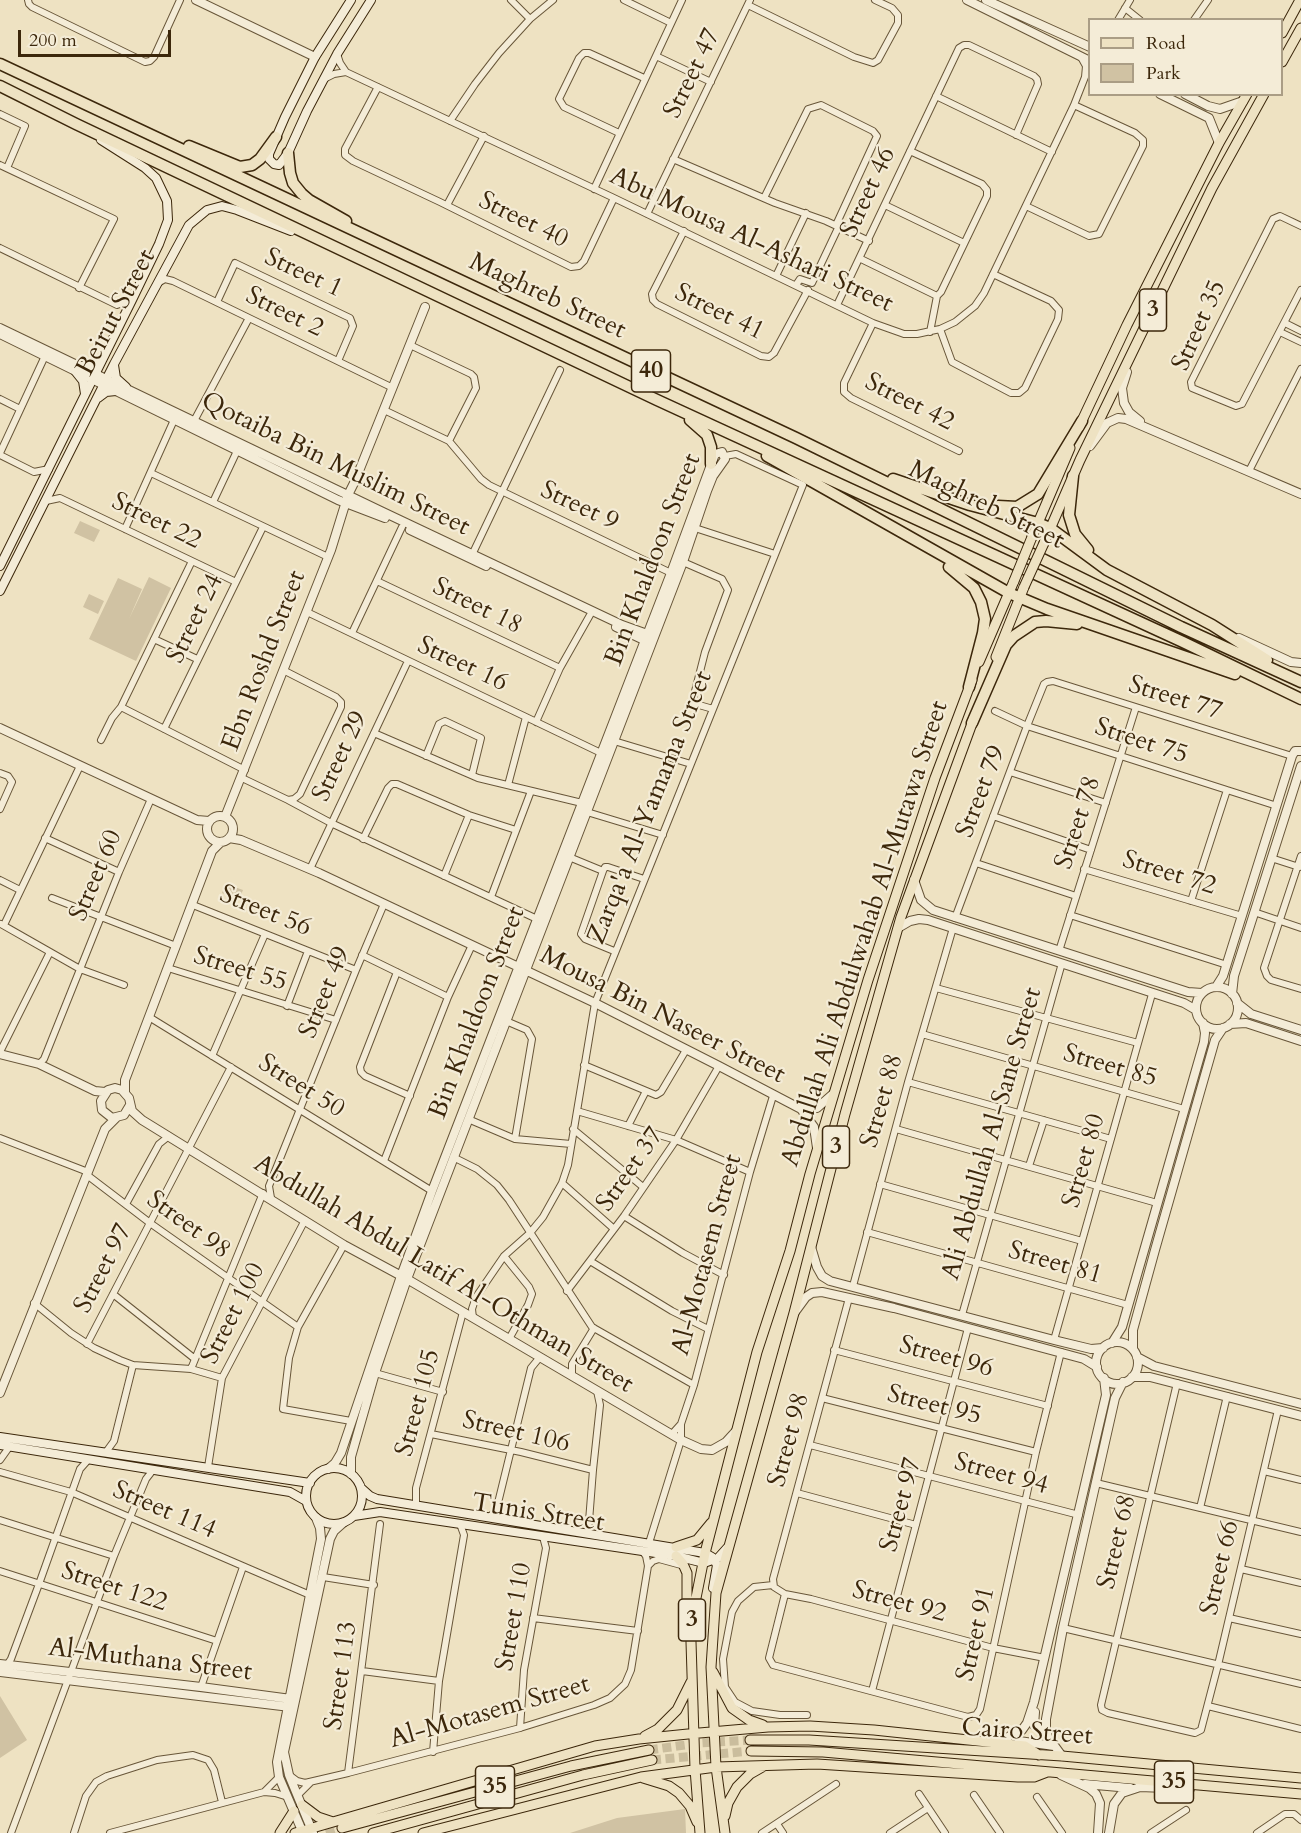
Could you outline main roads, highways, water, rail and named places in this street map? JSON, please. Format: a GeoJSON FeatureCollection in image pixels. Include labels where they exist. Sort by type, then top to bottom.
{"type":"FeatureCollection","features":[{"type":"Feature","properties":{"kind":"highway","name":"Maghreb Street"},"geometry":{"type":"LineString","coordinates":[[0,64],[408,258],[796,438],[1181,627],[1300,681]]}},
{"type":"Feature","properties":{"kind":"highway","name":"Maghreb Street"},"geometry":{"type":"LineString","coordinates":[[0,86],[662,402],[1173,637],[1301,699]]}},
{"type":"Feature","properties":{"kind":"highway"},"geometry":{"type":"LineString","coordinates":[[81,103],[98,107],[240,167],[252,165],[260,159],[276,137]]}},
{"type":"Feature","properties":{"kind":"highway"},"geometry":{"type":"LineString","coordinates":[[288,153],[293,183],[309,200],[408,258]]}},
{"type":"Feature","properties":{"kind":"highway"},"geometry":{"type":"LineString","coordinates":[[662,402],[692,420],[707,435],[711,447],[711,464]]}},
{"type":"Feature","properties":{"kind":"highway"},"geometry":{"type":"LineString","coordinates":[[951,498],[1004,507],[1017,507],[1029,501],[1038,494],[1082,421]]}},
{"type":"Feature","properties":{"kind":"highway"},"geometry":{"type":"LineString","coordinates":[[736,435],[811,483],[1014,595],[1099,627],[1270,685]]}},
{"type":"Feature","properties":{"kind":"highway"},"geometry":{"type":"LineString","coordinates":[[796,438],[897,481],[1050,528],[1100,566],[1212,625],[1300,681]]}},
{"type":"Feature","properties":{"kind":"highway"},"geometry":{"type":"LineString","coordinates":[[1073,476],[1068,511],[1073,530],[1082,544],[1117,576]]}},
{"type":"Feature","properties":{"kind":"highway"},"geometry":{"type":"LineString","coordinates":[[910,538],[969,582],[980,598],[985,619],[969,687]]}},
{"type":"Feature","properties":{"kind":"highway"},"geometry":{"type":"LineString","coordinates":[[972,723],[1006,645],[1014,636],[1035,622],[1046,621],[1099,627]]}},
{"type":"Feature","properties":{"kind":"main road"},"geometry":{"type":"LineString","coordinates":[[351,0],[315,57],[276,137],[269,154],[271,162],[279,165],[288,153],[337,54],[371,0]]}},
{"type":"Feature","properties":{"kind":"main road"},"geometry":{"type":"LineString","coordinates":[[1283,30],[1300,0]]}},
{"type":"Feature","properties":{"kind":"main road"},"geometry":{"type":"LineString","coordinates":[[1283,59],[1301,28]]}},
{"type":"Feature","properties":{"kind":"main road","name":"Abdullah Ali Abdulwahab Al-Mutawa Street"},"geometry":{"type":"LineString","coordinates":[[700,1833],[695,1769],[692,1618],[704,1558],[755,1360],[790,1251],[817,1149],[868,980],[935,778],[969,687],[1014,595],[1024,587],[1083,454],[1135,347],[1212,189],[1263,96]]}},
{"type":"Feature","properties":{"kind":"main road","name":"Abdullah Ali Abdulwahab Al-Mutawa Street"},"geometry":{"type":"LineString","coordinates":[[713,1731],[711,1667],[714,1604],[794,1313],[845,1114],[898,928],[972,723],[1014,595],[1014,581],[1032,537],[1082,421],[1127,325],[1219,143],[1245,98]]}},
{"type":"Feature","properties":{"kind":"main road","name":"Beirut Street"},"geometry":{"type":"LineString","coordinates":[[0,566],[132,300],[167,224],[168,206],[165,193],[156,178],[145,168],[76,124]]}},
{"type":"Feature","properties":{"kind":"main road","name":"Beirut Street"},"geometry":{"type":"LineString","coordinates":[[0,591],[114,364],[189,225],[203,213],[218,207],[237,210],[362,260]]}},
{"type":"Feature","properties":{"kind":"main road"},"geometry":{"type":"LineString","coordinates":[[85,395],[78,369],[95,363],[106,353]]}},
{"type":"Feature","properties":{"kind":"main road"},"geometry":{"type":"LineString","coordinates":[[114,364],[116,378],[126,387]]}},
{"type":"Feature","properties":{"kind":"main road"},"geometry":{"type":"LineString","coordinates":[[96,400],[104,393],[116,392]]}},
{"type":"Feature","properties":{"kind":"main road"},"geometry":{"type":"LineString","coordinates":[[15,535],[21,535],[25,540]]}},
{"type":"Feature","properties":{"kind":"main road"},"geometry":{"type":"LineString","coordinates":[[0,1437],[310,1483]]}},
{"type":"Feature","properties":{"kind":"main road"},"geometry":{"type":"LineString","coordinates":[[0,1445],[290,1492],[306,1501]]}},
{"type":"Feature","properties":{"kind":"main road"},"geometry":{"type":"LineString","coordinates":[[338,1468],[351,1474],[361,1488],[362,1503],[354,1516],[343,1523],[326,1523],[316,1518],[306,1501],[310,1483],[317,1474],[328,1469],[338,1468]]}},
{"type":"Feature","properties":{"kind":"main road"},"geometry":{"type":"LineString","coordinates":[[255,1487],[263,1485],[264,1480],[260,1476]]}},
{"type":"Feature","properties":{"kind":"main road","name":"Tunis Street"},"geometry":{"type":"LineString","coordinates":[[361,1488],[374,1498],[649,1543],[676,1552],[715,1560],[728,1547]]}},
{"type":"Feature","properties":{"kind":"main road"},"geometry":{"type":"LineString","coordinates":[[388,1513],[387,1504],[397,1502]]}},
{"type":"Feature","properties":{"kind":"main road","name":"Tunis Street"},"geometry":{"type":"LineString","coordinates":[[354,1516],[373,1512],[388,1513],[642,1551],[676,1552]]}},
{"type":"Feature","properties":{"kind":"main road"},"geometry":{"type":"LineString","coordinates":[[692,1618],[687,1604],[687,1573],[676,1552],[698,1540],[717,1514]]}},
{"type":"Feature","properties":{"kind":"main road"},"geometry":{"type":"LineString","coordinates":[[577,1542],[596,1539],[591,1534]]}},
{"type":"Feature","properties":{"kind":"main road"},"geometry":{"type":"LineString","coordinates":[[714,1604],[712,1592],[717,1571],[715,1560]]}},
{"type":"Feature","properties":{"kind":"main road"},"geometry":{"type":"LineString","coordinates":[[711,1667],[732,1708],[749,1720],[768,1727]]}},
{"type":"Feature","properties":{"kind":"main road"},"geometry":{"type":"LineString","coordinates":[[639,1739],[667,1722],[677,1710],[692,1680]]}},
{"type":"Feature","properties":{"kind":"main road"},"geometry":{"type":"LineString","coordinates":[[305,1832],[576,1751],[639,1739],[713,1731],[810,1726],[874,1730],[1025,1746],[1039,1755]]}},
{"type":"Feature","properties":{"kind":"main road","name":"3"},"geometry":{"type":"LineString","coordinates":[[713,1731],[725,1832]]}},
{"type":"Feature","properties":{"kind":"main road","name":"Cairo Street"},"geometry":{"type":"LineString","coordinates":[[750,1740],[821,1740],[1062,1756],[1301,1778]]}},
{"type":"Feature","properties":{"kind":"main road","name":"35"},"geometry":{"type":"LineString","coordinates":[[342,1828],[571,1766],[649,1750]]}},
{"type":"Feature","properties":{"kind":"main road","name":"Cairo Street"},"geometry":{"type":"LineString","coordinates":[[751,1751],[815,1752],[1301,1794]]}},
{"type":"Feature","properties":{"kind":"main road","name":"35"},"geometry":{"type":"LineString","coordinates":[[373,1833],[583,1775],[652,1761]]}},
{"type":"Feature","properties":{"kind":"main road"},"geometry":{"type":"LineString","coordinates":[[423,1833],[641,1777],[695,1769],[816,1764],[1012,1777],[1034,1777],[1052,1772]]}},
{"type":"Feature","properties":{"kind":"main road"},"geometry":{"type":"LineString","coordinates":[[725,1832],[726,1812],[732,1795],[743,1780],[766,1765]]}},
{"type":"Feature","properties":{"kind":"main road"},"geometry":{"type":"LineString","coordinates":[[1283,1775],[1301,1771]]}},
{"type":"Feature","properties":{"kind":"main road"},"geometry":{"type":"LineString","coordinates":[[641,1777],[664,1784],[679,1793],[692,1811],[700,1833]]}},
{"type":"Feature","properties":{"kind":"main road"},"geometry":{"type":"LineString","coordinates":[[280,1833],[298,1808],[333,1822]]}},
{"type":"Feature","properties":{"kind":"tunnel"},"geometry":{"type":"LineString","coordinates":[[649,1750],[700,1743],[750,1740]]}},
{"type":"Feature","properties":{"kind":"tunnel"},"geometry":{"type":"LineString","coordinates":[[652,1760],[751,1751]]}},
{"type":"Feature","properties":{"kind":"tunnel"},"geometry":{"type":"LineString","coordinates":[[326,1833],[342,1828]]}}]}
